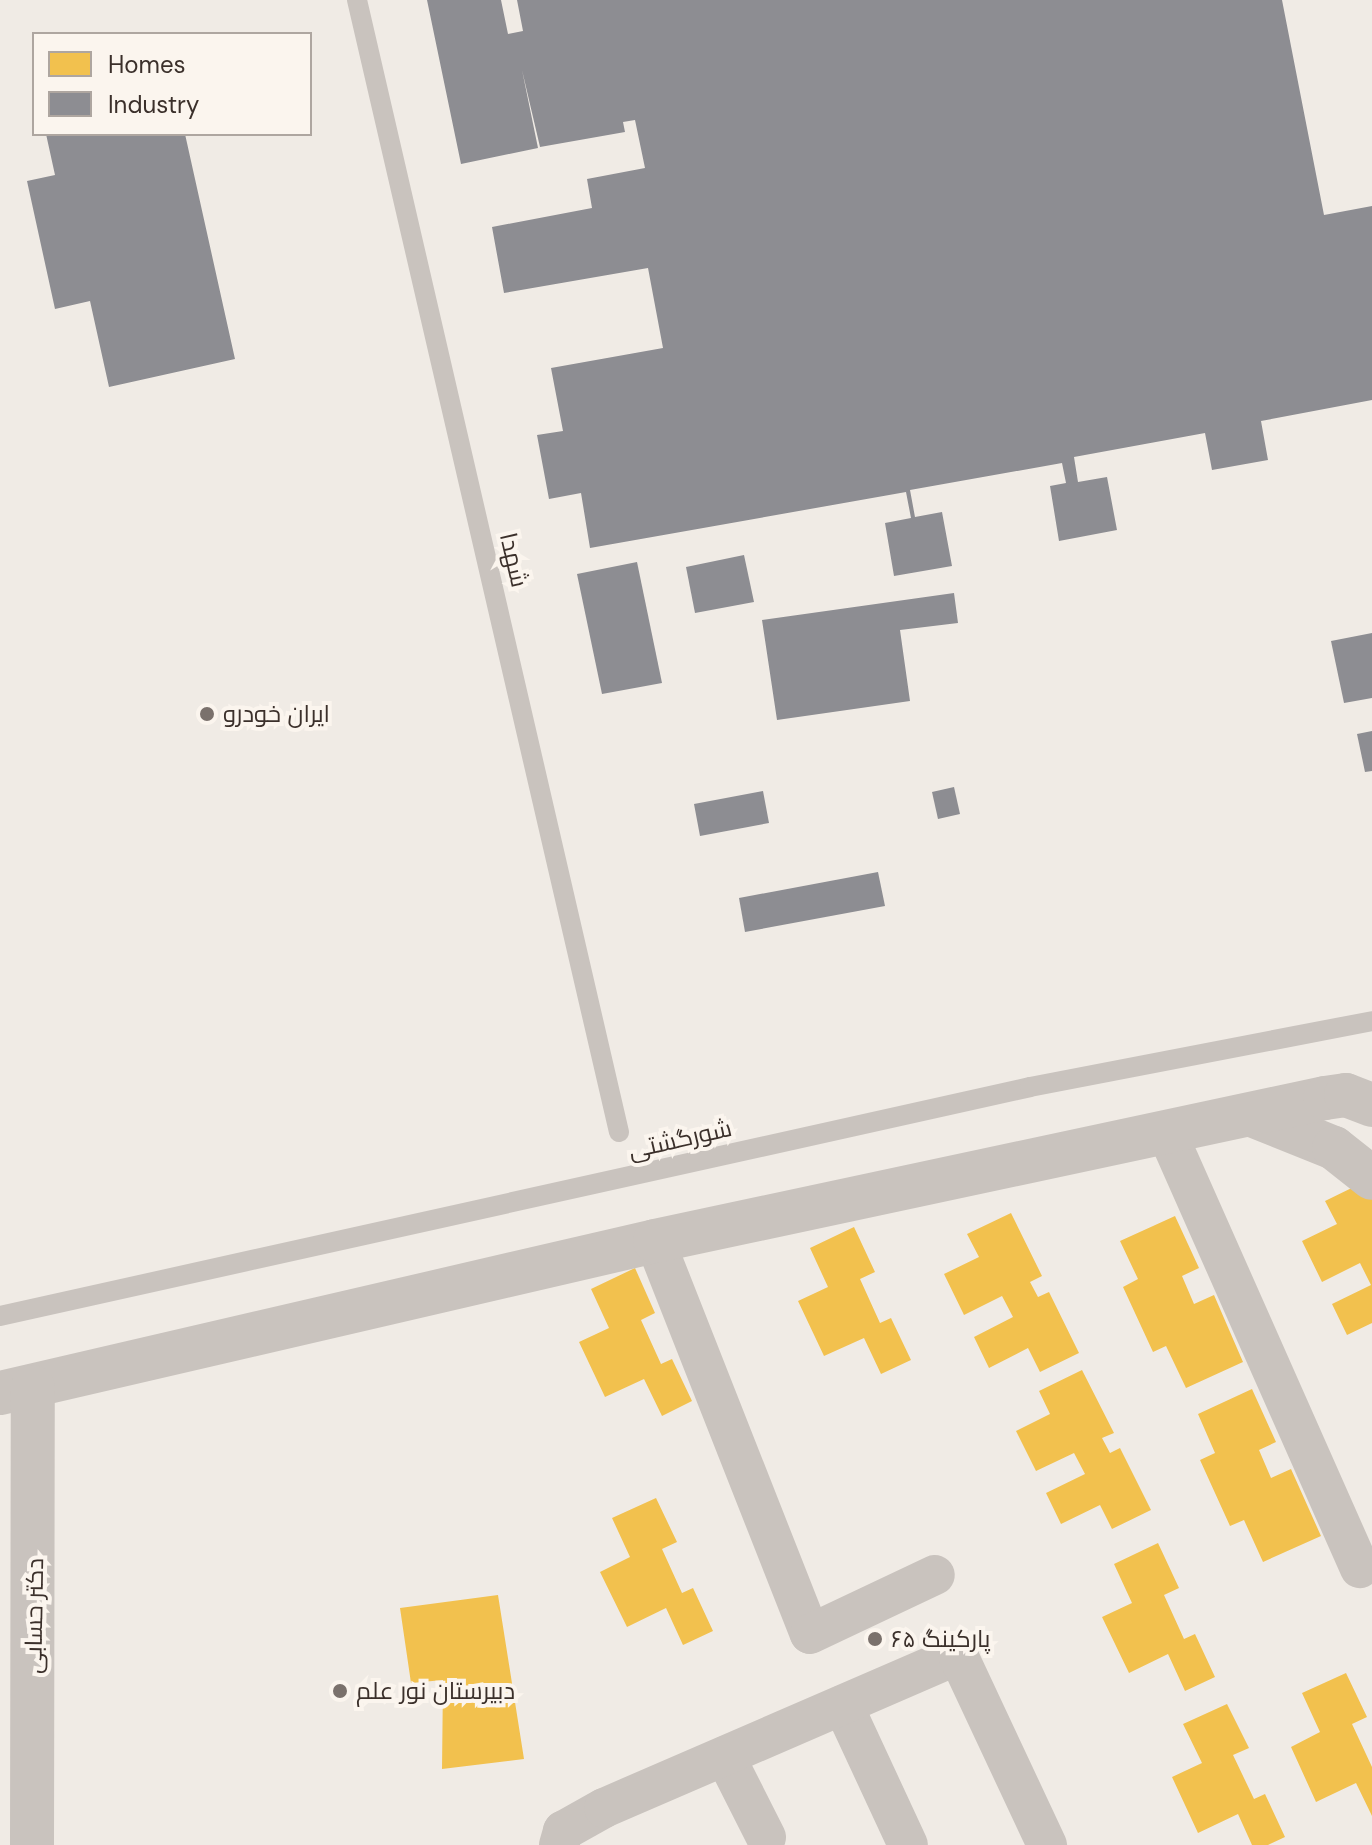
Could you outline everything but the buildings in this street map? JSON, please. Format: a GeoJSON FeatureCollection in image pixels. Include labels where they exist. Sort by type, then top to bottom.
{"type":"FeatureCollection","features":[{"type":"Feature","properties":{"kind":"street"},"geometry":{"type":"LineString","coordinates":[[17,1390],[655,1241],[1252,1115],[1359,1100]]}},
{"type":"Feature","properties":{"kind":"street"},"geometry":{"type":"LineString","coordinates":[[1252,1115],[1334,1148],[1372,1178]]}},
{"type":"Feature","properties":{"kind":"street"},"geometry":{"type":"LineString","coordinates":[[1167,1133],[1360,1568]]}},
{"type":"Feature","properties":{"kind":"street"},"geometry":{"type":"LineString","coordinates":[[655,1241],[810,1634],[935,1575]]}},
{"type":"Feature","properties":{"kind":"street","name":"دکتر حسابی"},"geometry":{"type":"LineString","coordinates":[[17,1390],[32,1845]]}},
{"type":"Feature","properties":{"kind":"street"},"geometry":{"type":"LineString","coordinates":[[559,1845],[563,1831],[604,1808],[958,1655],[1047,1845]]}},
{"type":"Feature","properties":{"kind":"street"},"geometry":{"type":"LineString","coordinates":[[843,1705],[908,1845]]}},
{"type":"Feature","properties":{"kind":"street"},"geometry":{"type":"LineString","coordinates":[[725,1756],[766,1837]]}},
{"type":"Feature","properties":{"kind":"lane","name":"شهدا"},"geometry":{"type":"LineString","coordinates":[[357,0],[619,1132]]}},
{"type":"Feature","properties":{"kind":"lane","name":"شورگشتی"},"geometry":{"type":"LineString","coordinates":[[0,1316],[1030,1087],[1372,1021]]}},
{"type":"Feature","properties":{"kind":"place","name":"ایران خودرو"},"geometry":{"type":"Point","coordinates":[207,714]}},
{"type":"Feature","properties":{"kind":"place","name":"پارکینگ ۶۵"},"geometry":{"type":"Point","coordinates":[875,1639]}},
{"type":"Feature","properties":{"kind":"place","name":"دبیرستان نور علم"},"geometry":{"type":"Point","coordinates":[340,1691]}}]}
